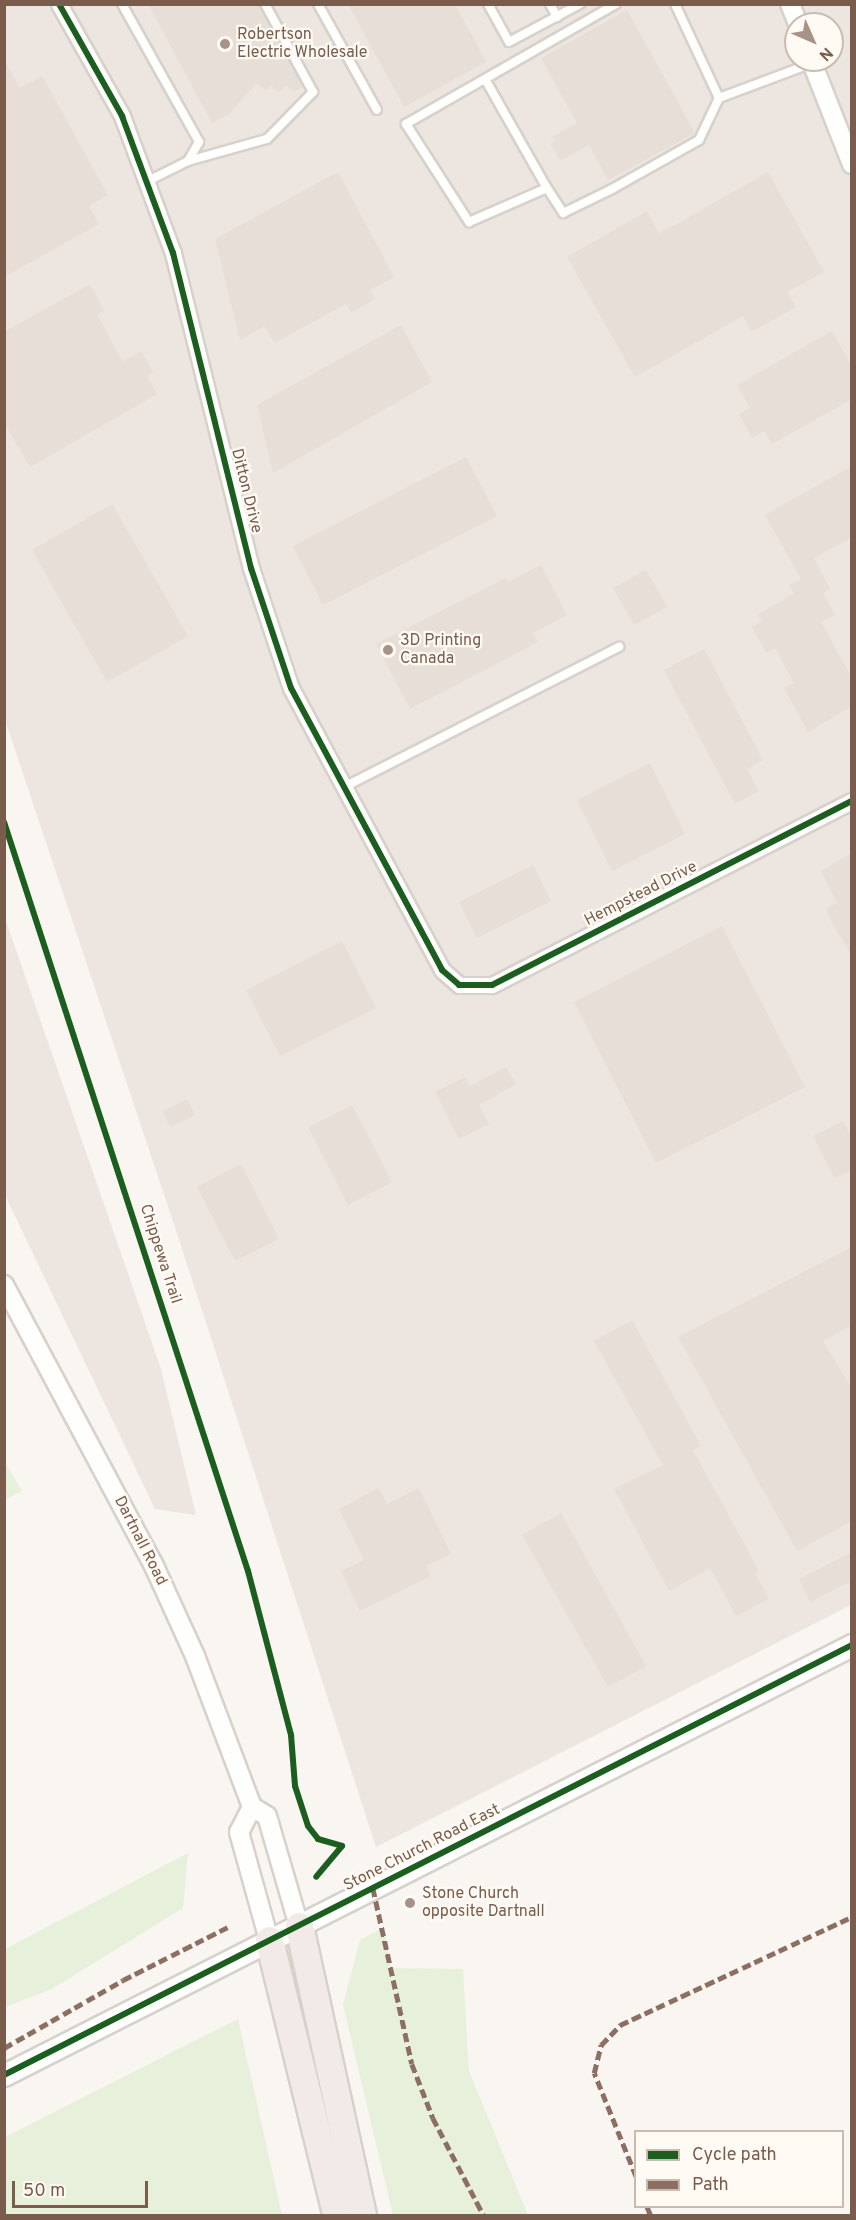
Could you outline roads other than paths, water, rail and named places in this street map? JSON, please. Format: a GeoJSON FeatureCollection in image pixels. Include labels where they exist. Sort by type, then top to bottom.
{"type":"FeatureCollection","features":[{"type":"Feature","properties":{"kind":"highway"},"geometry":{"type":"LineString","coordinates":[[299,1926],[362,2216]]}},
{"type":"Feature","properties":{"kind":"highway"},"geometry":{"type":"LineString","coordinates":[[269,1940],[337,2216]]}},
{"type":"Feature","properties":{"kind":"main road","name":"Stone Church Road East"},"geometry":{"type":"LineString","coordinates":[[4,2075],[852,1645]]}},
{"type":"Feature","properties":{"kind":"street","name":"Ditton Drive"},"geometry":{"type":"LineString","coordinates":[[59,4],[122,116],[172,253],[257,586],[291,688],[442,970]]}},
{"type":"Feature","properties":{"kind":"street"},"geometry":{"type":"LineString","coordinates":[[816,72],[852,164]]}},
{"type":"Feature","properties":{"kind":"street","name":"Hempstead Drive"},"geometry":{"type":"LineString","coordinates":[[442,970],[459,985],[492,985],[852,801]]}},
{"type":"Feature","properties":{"kind":"street","name":"Dartnall Road"},"geometry":{"type":"LineString","coordinates":[[4,1285],[154,1566],[195,1656],[252,1807],[267,1816],[299,1926]]}},
{"type":"Feature","properties":{"kind":"street"},"geometry":{"type":"LineString","coordinates":[[252,1807],[239,1832],[269,1940]]}},
{"type":"Feature","properties":{"kind":"lane"},"geometry":{"type":"LineString","coordinates":[[122,4],[199,142],[188,162]]}},
{"type":"Feature","properties":{"kind":"lane"},"geometry":{"type":"LineString","coordinates":[[146,182],[188,162],[267,139],[313,92],[265,4]]}},
{"type":"Feature","properties":{"kind":"lane"},"geometry":{"type":"LineString","coordinates":[[318,4],[376,110]]}},
{"type":"Feature","properties":{"kind":"lane"},"geometry":{"type":"LineString","coordinates":[[488,4],[509,42],[580,4]]}},
{"type":"Feature","properties":{"kind":"lane"},"geometry":{"type":"LineString","coordinates":[[550,4],[557,17]]}},
{"type":"Feature","properties":{"kind":"lane"},"geometry":{"type":"LineString","coordinates":[[547,188],[469,222],[406,124],[616,4]]}},
{"type":"Feature","properties":{"kind":"lane"},"geometry":{"type":"LineString","coordinates":[[675,4],[719,98]]}},
{"type":"Feature","properties":{"kind":"lane"},"geometry":{"type":"LineString","coordinates":[[485,79],[563,213],[612,189],[699,140],[719,98],[784,72]]}},
{"type":"Feature","properties":{"kind":"lane"},"geometry":{"type":"LineString","coordinates":[[344,787],[619,647]]}},
{"type":"Feature","properties":{"kind":"place","name":"Robertson Electric Wholesale"},"geometry":{"type":"Point","coordinates":[225,44]}},
{"type":"Feature","properties":{"kind":"place","name":"3D Printing Canada"},"geometry":{"type":"Point","coordinates":[388,650]}},
{"type":"Feature","properties":{"kind":"place","name":"Stone Church opposite Dartnall"},"geometry":{"type":"Point","coordinates":[410,1903]}}]}
